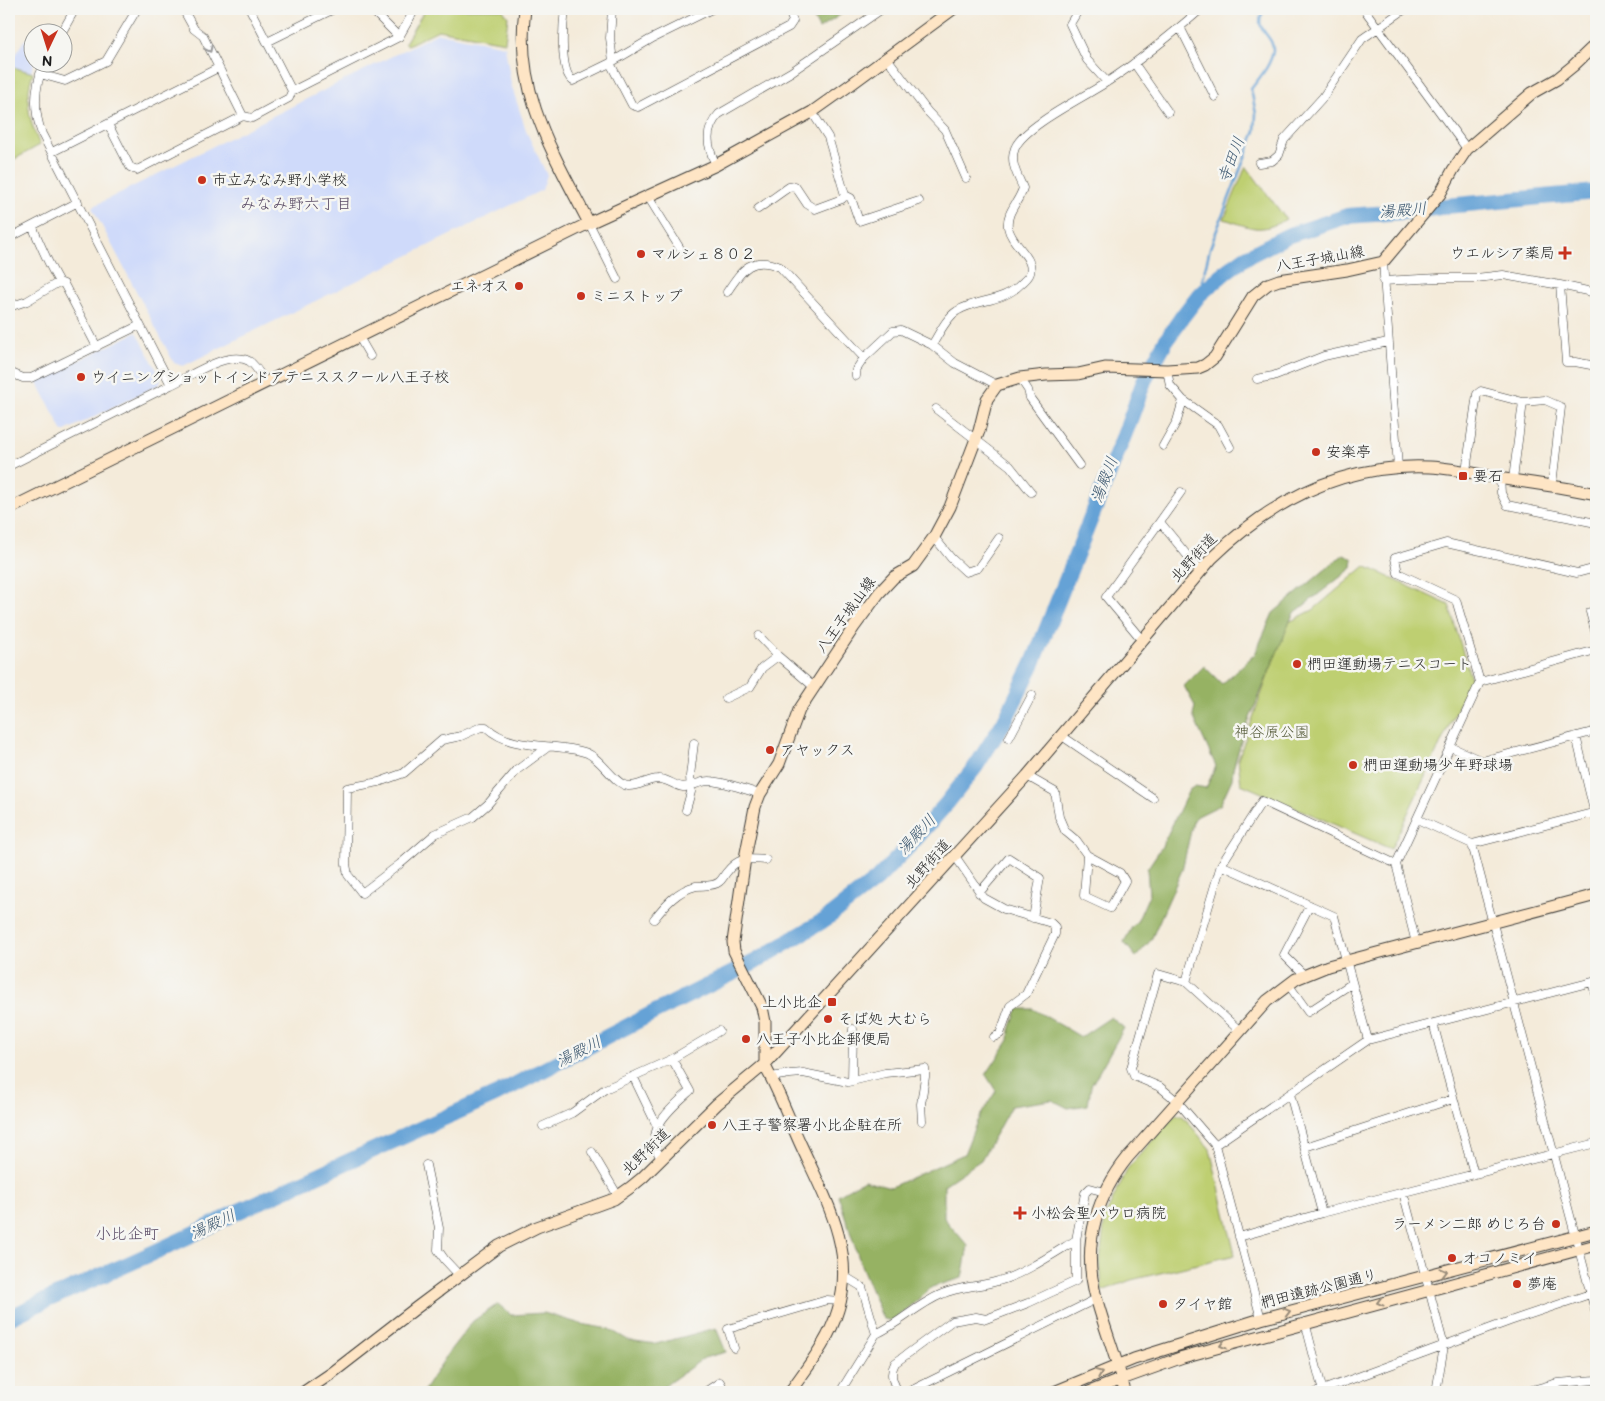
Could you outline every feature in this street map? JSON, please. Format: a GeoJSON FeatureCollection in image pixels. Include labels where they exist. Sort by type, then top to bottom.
{"type":"FeatureCollection","features":[{"type":"Feature","properties":{"kind":"main road"},"geometry":{"type":"LineString","coordinates":[[525,9],[522,36],[524,62],[532,102],[549,143],[589,223]]}},
{"type":"Feature","properties":{"kind":"main road"},"geometry":{"type":"LineString","coordinates":[[9,509],[589,223],[716,165],[812,112],[953,9]]}},
{"type":"Feature","properties":{"kind":"main road"},"geometry":{"type":"LineString","coordinates":[[1467,149],[1532,93],[1557,79],[1574,66],[1596,44]]}},
{"type":"Feature","properties":{"kind":"main road","name":"八王子城山線"},"geometry":{"type":"LineString","coordinates":[[1020,378],[1078,374],[1105,368],[1167,370],[1198,368],[1210,362],[1215,357],[1245,306],[1258,291],[1268,284],[1279,280],[1347,270],[1382,262],[1440,194],[1467,149]]}},
{"type":"Feature","properties":{"kind":"main road"},"geometry":{"type":"LineString","coordinates":[[997,385],[1020,378]]}},
{"type":"Feature","properties":{"kind":"main road","name":"八王子城山線"},"geometry":{"type":"LineString","coordinates":[[765,1064],[763,1013],[760,1001],[736,955],[733,935],[755,807],[760,794],[779,764],[799,710],[814,687],[879,593],[890,580],[913,566],[934,537],[950,507],[976,440],[987,400],[997,385]]}},
{"type":"Feature","properties":{"kind":"main road","name":"北野街道"},"geometry":{"type":"LineString","coordinates":[[304,1392],[332,1373],[459,1276],[519,1235],[618,1196],[631,1188],[717,1104],[765,1064],[1027,776],[1200,571],[1233,538],[1257,519],[1285,502],[1318,486],[1346,477],[1398,468],[1433,467],[1552,485],[1596,494]]}},
{"type":"Feature","properties":{"kind":"main road"},"geometry":{"type":"LineString","coordinates":[[1125,1392],[1096,1299],[1091,1274],[1091,1239],[1096,1214],[1105,1192],[1123,1163],[1267,1001],[1288,984],[1304,975],[1346,961],[1596,896]]}},
{"type":"Feature","properties":{"kind":"main road"},"geometry":{"type":"LineString","coordinates":[[765,1064],[836,1224],[843,1254],[844,1276],[840,1301],[832,1326],[825,1340],[790,1392]]}},
{"type":"Feature","properties":{"kind":"main road","name":"椚田遺跡公園通り"},"geometry":{"type":"LineString","coordinates":[[1054,1392],[1118,1366],[1261,1319],[1596,1231]]}},
{"type":"Feature","properties":{"kind":"main road","name":"椚田遺跡公園通り"},"geometry":{"type":"LineString","coordinates":[[1089,1392],[1183,1356],[1596,1245]]}},
{"type":"Feature","properties":{"kind":"street"},"geometry":{"type":"LineString","coordinates":[[68,22],[75,9]]}},
{"type":"Feature","properties":{"kind":"street"},"geometry":{"type":"LineString","coordinates":[[137,9],[106,61],[65,81],[40,74],[36,97],[36,116],[42,134],[171,386]]}},
{"type":"Feature","properties":{"kind":"street"},"geometry":{"type":"LineString","coordinates":[[183,9],[194,29],[203,36],[243,116]]}},
{"type":"Feature","properties":{"kind":"street"},"geometry":{"type":"LineString","coordinates":[[250,9],[292,92]]}},
{"type":"Feature","properties":{"kind":"street"},"geometry":{"type":"LineString","coordinates":[[267,42],[334,9]]}},
{"type":"Feature","properties":{"kind":"street"},"geometry":{"type":"LineString","coordinates":[[371,9],[399,36]]}},
{"type":"Feature","properties":{"kind":"street"},"geometry":{"type":"LineString","coordinates":[[108,124],[130,167],[137,170],[243,116],[252,118],[289,98],[292,92],[399,36],[415,9]]}},
{"type":"Feature","properties":{"kind":"street"},"geometry":{"type":"LineString","coordinates":[[565,9],[563,26],[564,54],[570,79],[576,80],[651,39],[712,9]]}},
{"type":"Feature","properties":{"kind":"street"},"geometry":{"type":"LineString","coordinates":[[612,9],[611,62],[632,105],[638,107],[789,27],[793,21],[788,9]]}},
{"type":"Feature","properties":{"kind":"street"},"geometry":{"type":"LineString","coordinates":[[716,165],[709,149],[708,137],[714,119],[719,114],[791,72],[882,9]]}},
{"type":"Feature","properties":{"kind":"street"},"geometry":{"type":"LineString","coordinates":[[1079,9],[1070,24],[1087,60],[1107,82]]}},
{"type":"Feature","properties":{"kind":"street"},"geometry":{"type":"LineString","coordinates":[[932,345],[956,312],[965,307],[1003,297],[1019,287],[1029,276],[1031,268],[1029,259],[1012,240],[1008,228],[1009,214],[1023,188],[1014,166],[1015,148],[1019,142],[1060,109],[1107,82],[1134,63],[1201,9]]}},
{"type":"Feature","properties":{"kind":"street"},"geometry":{"type":"LineString","coordinates":[[1364,9],[1467,149]]}},
{"type":"Feature","properties":{"kind":"street"},"geometry":{"type":"LineString","coordinates":[[1259,164],[1272,160],[1279,155],[1284,140],[1323,97],[1362,39],[1404,9]]}},
{"type":"Feature","properties":{"kind":"street"},"geometry":{"type":"LineString","coordinates":[[1180,27],[1215,97]]}},
{"type":"Feature","properties":{"kind":"street"},"geometry":{"type":"LineString","coordinates":[[887,58],[927,111],[945,130],[966,178]]}},
{"type":"Feature","properties":{"kind":"street"},"geometry":{"type":"LineString","coordinates":[[1134,63],[1168,112]]}},
{"type":"Feature","properties":{"kind":"street"},"geometry":{"type":"LineString","coordinates":[[52,152],[218,68]]}},
{"type":"Feature","properties":{"kind":"street"},"geometry":{"type":"LineString","coordinates":[[812,112],[828,137],[845,195],[851,198],[859,221],[919,201]]}},
{"type":"Feature","properties":{"kind":"street"},"geometry":{"type":"LineString","coordinates":[[758,209],[790,187],[795,186],[807,204],[815,209],[842,199],[845,195]]}},
{"type":"Feature","properties":{"kind":"street"},"geometry":{"type":"LineString","coordinates":[[647,195],[681,250]]}},
{"type":"Feature","properties":{"kind":"street"},"geometry":{"type":"LineString","coordinates":[[9,238],[78,202]]}},
{"type":"Feature","properties":{"kind":"street"},"geometry":{"type":"LineString","coordinates":[[589,223],[617,279]]}},
{"type":"Feature","properties":{"kind":"street"},"geometry":{"type":"LineString","coordinates":[[32,226],[47,256],[50,268],[59,282],[64,284],[96,347]]}},
{"type":"Feature","properties":{"kind":"street"},"geometry":{"type":"LineString","coordinates":[[727,292],[734,281],[748,267],[757,262],[768,262],[780,267],[864,358]]}},
{"type":"Feature","properties":{"kind":"street"},"geometry":{"type":"LineString","coordinates":[[1382,262],[1398,468]]}},
{"type":"Feature","properties":{"kind":"street"},"geometry":{"type":"LineString","coordinates":[[1383,281],[1476,278],[1497,275],[1596,293]]}},
{"type":"Feature","properties":{"kind":"street"},"geometry":{"type":"LineString","coordinates":[[9,308],[27,301],[59,282]]}},
{"type":"Feature","properties":{"kind":"street"},"geometry":{"type":"LineString","coordinates":[[1560,285],[1566,362],[1596,366]]}},
{"type":"Feature","properties":{"kind":"street"},"geometry":{"type":"LineString","coordinates":[[9,372],[23,378],[31,378],[140,325]]}},
{"type":"Feature","properties":{"kind":"street"},"geometry":{"type":"LineString","coordinates":[[856,376],[856,370],[864,358],[893,331],[901,330],[932,345],[955,362],[997,385]]}},
{"type":"Feature","properties":{"kind":"street"},"geometry":{"type":"LineString","coordinates":[[360,337],[370,356]]}},
{"type":"Feature","properties":{"kind":"street"},"geometry":{"type":"LineString","coordinates":[[1257,379],[1278,374],[1324,356],[1388,342]]}},
{"type":"Feature","properties":{"kind":"street"},"geometry":{"type":"LineString","coordinates":[[9,466],[220,361],[234,358],[251,363],[265,384]]}},
{"type":"Feature","properties":{"kind":"street"},"geometry":{"type":"LineString","coordinates":[[1167,370],[1170,385],[1183,400],[1218,425],[1230,447]]}},
{"type":"Feature","properties":{"kind":"street"},"geometry":{"type":"LineString","coordinates":[[1020,378],[1028,390],[1030,398],[1079,464]]}},
{"type":"Feature","properties":{"kind":"street"},"geometry":{"type":"LineString","coordinates":[[1466,472],[1477,394],[1481,391],[1523,402],[1545,400],[1561,407],[1552,485]]}},
{"type":"Feature","properties":{"kind":"street"},"geometry":{"type":"LineString","coordinates":[[1163,446],[1177,421],[1183,400]]}},
{"type":"Feature","properties":{"kind":"street"},"geometry":{"type":"LineString","coordinates":[[1513,480],[1523,402]]}},
{"type":"Feature","properties":{"kind":"street"},"geometry":{"type":"LineString","coordinates":[[936,409],[1010,466],[1031,492]]}},
{"type":"Feature","properties":{"kind":"street"},"geometry":{"type":"LineString","coordinates":[[1500,478],[1501,493],[1507,505],[1596,523]]}},
{"type":"Feature","properties":{"kind":"street"},"geometry":{"type":"LineString","coordinates":[[1142,640],[1106,598],[1181,492]]}},
{"type":"Feature","properties":{"kind":"street"},"geometry":{"type":"LineString","coordinates":[[1160,522],[1200,571]]}},
{"type":"Feature","properties":{"kind":"street"},"geometry":{"type":"LineString","coordinates":[[934,537],[951,558],[966,572],[978,568],[999,538]]}},
{"type":"Feature","properties":{"kind":"street"},"geometry":{"type":"LineString","coordinates":[[1416,943],[1396,864],[1480,682],[1456,600],[1398,573],[1395,558],[1446,542],[1577,573],[1596,568]]}},
{"type":"Feature","properties":{"kind":"street"},"geometry":{"type":"LineString","coordinates":[[1590,612],[1596,634]]}},
{"type":"Feature","properties":{"kind":"street"},"geometry":{"type":"LineString","coordinates":[[758,636],[814,687]]}},
{"type":"Feature","properties":{"kind":"street"},"geometry":{"type":"LineString","coordinates":[[1480,682],[1596,650]]}},
{"type":"Feature","properties":{"kind":"street"},"geometry":{"type":"LineString","coordinates":[[726,698],[750,687],[762,668],[778,656]]}},
{"type":"Feature","properties":{"kind":"street"},"geometry":{"type":"LineString","coordinates":[[1009,738],[1032,695]]}},
{"type":"Feature","properties":{"kind":"street"},"geometry":{"type":"LineString","coordinates":[[548,748],[517,770],[488,804],[473,817],[435,834],[362,893],[348,875],[346,864],[347,788],[379,782],[404,772],[442,740],[461,736],[481,727],[486,727],[493,734],[532,746],[571,749],[588,754],[601,762],[620,783],[626,785],[631,786],[657,778],[683,787],[707,781],[760,794]]}},
{"type":"Feature","properties":{"kind":"street"},"geometry":{"type":"LineString","coordinates":[[1451,747],[1482,761],[1596,731]]}},
{"type":"Feature","properties":{"kind":"street"},"geometry":{"type":"LineString","coordinates":[[1062,736],[1152,798]]}},
{"type":"Feature","properties":{"kind":"street"},"geometry":{"type":"LineString","coordinates":[[1416,819],[1472,844],[1596,815],[1576,736]]}},
{"type":"Feature","properties":{"kind":"street"},"geometry":{"type":"LineString","coordinates":[[686,810],[691,792],[694,743]]}},
{"type":"Feature","properties":{"kind":"street"},"geometry":{"type":"LineString","coordinates":[[1027,776],[1055,792],[1059,817],[1065,831],[1077,841],[1087,855],[1120,873],[1125,882],[1110,908],[1084,896],[1087,855]]}},
{"type":"Feature","properties":{"kind":"street"},"geometry":{"type":"LineString","coordinates":[[1186,982],[1221,865],[1262,801],[1396,864]]}},
{"type":"Feature","properties":{"kind":"street"},"geometry":{"type":"LineString","coordinates":[[1472,844],[1596,1311]]}},
{"type":"Feature","properties":{"kind":"street"},"geometry":{"type":"LineString","coordinates":[[955,856],[984,898],[1004,909],[1055,927],[1055,934],[1026,994],[1010,1006],[1000,1034],[994,1037]]}},
{"type":"Feature","properties":{"kind":"street"},"geometry":{"type":"LineString","coordinates":[[654,919],[668,902],[694,887],[720,882],[735,863],[745,858],[766,860]]}},
{"type":"Feature","properties":{"kind":"street"},"geometry":{"type":"LineString","coordinates":[[979,892],[1009,858],[1040,878],[1033,918]]}},
{"type":"Feature","properties":{"kind":"street"},"geometry":{"type":"LineString","coordinates":[[1221,865],[1334,916],[1351,984],[1368,1040]]}},
{"type":"Feature","properties":{"kind":"street"},"geometry":{"type":"LineString","coordinates":[[1304,975],[1284,955],[1310,905]]}},
{"type":"Feature","properties":{"kind":"street"},"geometry":{"type":"LineString","coordinates":[[1240,1030],[1186,982],[1158,974],[1130,1068],[1134,1076],[1160,1087],[1177,1101],[1215,1145],[1261,1319]]}},
{"type":"Feature","properties":{"kind":"street"},"geometry":{"type":"LineString","coordinates":[[1215,1145],[1368,1040],[1594,981],[1596,996]]}},
{"type":"Feature","properties":{"kind":"street"},"geometry":{"type":"LineString","coordinates":[[1288,984],[1308,1012],[1351,984]]}},
{"type":"Feature","properties":{"kind":"street"},"geometry":{"type":"LineString","coordinates":[[1433,1023],[1474,1174]]}},
{"type":"Feature","properties":{"kind":"street"},"geometry":{"type":"LineString","coordinates":[[852,1029],[852,1081]]}},
{"type":"Feature","properties":{"kind":"street"},"geometry":{"type":"LineString","coordinates":[[543,1126],[572,1113],[605,1089],[672,1059],[719,1031]]}},
{"type":"Feature","properties":{"kind":"street"},"geometry":{"type":"LineString","coordinates":[[662,1158],[654,1146],[657,1126],[670,1108],[690,1090],[672,1059]]}},
{"type":"Feature","properties":{"kind":"street"},"geometry":{"type":"LineString","coordinates":[[771,1077],[803,1073],[839,1081],[852,1081],[885,1073],[925,1069],[921,1104],[922,1121]]}},
{"type":"Feature","properties":{"kind":"street"},"geometry":{"type":"LineString","coordinates":[[633,1076],[657,1126]]}},
{"type":"Feature","properties":{"kind":"street"},"geometry":{"type":"LineString","coordinates":[[1290,1094],[1322,1213]]}},
{"type":"Feature","properties":{"kind":"street"},"geometry":{"type":"LineString","coordinates":[[1305,1147],[1453,1099]]}},
{"type":"Feature","properties":{"kind":"street"},"geometry":{"type":"LineString","coordinates":[[1240,1237],[1322,1213],[1596,1143]]}},
{"type":"Feature","properties":{"kind":"street"},"geometry":{"type":"LineString","coordinates":[[592,1152],[618,1196]]}},
{"type":"Feature","properties":{"kind":"street"},"geometry":{"type":"LineString","coordinates":[[426,1165],[439,1228],[438,1250],[459,1276]]}},
{"type":"Feature","properties":{"kind":"street"},"geometry":{"type":"LineString","coordinates":[[898,1392],[892,1378],[892,1369],[895,1363],[952,1321],[976,1317],[986,1319],[1028,1303],[1076,1281],[1076,1240],[1085,1193],[1090,1188],[1105,1192]]}},
{"type":"Feature","properties":{"kind":"street"},"geometry":{"type":"LineString","coordinates":[[1403,1192],[1444,1346],[1436,1392]]}},
{"type":"Feature","properties":{"kind":"street"},"geometry":{"type":"LineString","coordinates":[[840,1392],[876,1334],[940,1295],[964,1287],[1000,1281],[1040,1262],[1076,1240]]}},
{"type":"Feature","properties":{"kind":"street"},"geometry":{"type":"LineString","coordinates":[[844,1276],[862,1287],[876,1334]]}},
{"type":"Feature","properties":{"kind":"street"},"geometry":{"type":"LineString","coordinates":[[1305,1322],[1320,1392],[1510,1321],[1590,1294]]}},
{"type":"Feature","properties":{"kind":"street"},"geometry":{"type":"LineString","coordinates":[[908,1392],[1096,1299]]}},
{"type":"Feature","properties":{"kind":"street"},"geometry":{"type":"LineString","coordinates":[[734,1348],[728,1330],[827,1300],[840,1301]]}},
{"type":"Feature","properties":{"kind":"street"},"geometry":{"type":"LineString","coordinates":[[1525,1392],[1557,1383],[1596,1380]]}},
{"type":"Feature","properties":{"kind":"street"},"geometry":{"type":"LineString","coordinates":[[704,1392],[720,1382],[725,1392]]}},
{"type":"Feature","properties":{"kind":"shaded area"},"geometry":{"type":"Polygon","coordinates":[[[438,33],[505,46],[511,84],[527,133],[547,175],[542,190],[183,366],[174,363],[92,207],[438,33]]]}},
{"type":"Feature","properties":{"kind":"shaded area"},"geometry":{"type":"Polygon","coordinates":[[[22,44],[22,70],[9,66],[22,44]]]}},
{"type":"Feature","properties":{"kind":"shaded area"},"geometry":{"type":"Polygon","coordinates":[[[137,332],[161,378],[160,384],[63,432],[37,381],[137,332]]]}},
{"type":"Feature","properties":{"kind":"green space"},"geometry":{"type":"Polygon","coordinates":[[[425,9],[502,9],[508,17],[505,42],[438,30],[408,45],[405,43],[425,9]]]}},
{"type":"Feature","properties":{"kind":"green space"},"geometry":{"type":"Polygon","coordinates":[[[828,9],[849,9],[819,29],[813,17],[828,9]]]}},
{"type":"Feature","properties":{"kind":"green space"},"geometry":{"type":"Polygon","coordinates":[[[9,66],[22,70],[22,72],[33,73],[28,101],[33,127],[40,145],[13,160],[9,165],[9,66]]]}},
{"type":"Feature","properties":{"kind":"green space"},"geometry":{"type":"Polygon","coordinates":[[[1246,166],[1286,219],[1269,227],[1255,228],[1224,219],[1246,166]]]}},
{"type":"Feature","properties":{"kind":"green space"},"geometry":{"type":"Polygon","coordinates":[[[1344,554],[1353,559],[1352,568],[1293,614],[1243,735],[1232,779],[1220,805],[1196,817],[1193,822],[1182,870],[1151,940],[1136,957],[1124,942],[1137,922],[1149,895],[1147,869],[1161,848],[1189,790],[1195,786],[1206,788],[1216,766],[1193,716],[1195,706],[1184,686],[1204,666],[1222,684],[1255,654],[1273,613],[1344,554]]]}},
{"type":"Feature","properties":{"kind":"green space","name":"神谷原公園"},"geometry":{"type":"Polygon","coordinates":[[[1365,566],[1449,605],[1471,679],[1391,849],[1241,784],[1238,759],[1287,623],[1313,610],[1365,566]]]}},
{"type":"Feature","properties":{"kind":"green space"},"geometry":{"type":"Polygon","coordinates":[[[1017,1009],[1033,1009],[1081,1037],[1111,1017],[1124,1028],[1091,1086],[1088,1105],[1068,1108],[1052,1100],[1011,1106],[981,1160],[944,1185],[944,1218],[968,1246],[962,1278],[932,1287],[894,1321],[883,1319],[861,1265],[838,1195],[864,1180],[891,1187],[964,1154],[977,1121],[996,1091],[986,1075],[1009,1040],[1010,1030],[1017,1009]]]}},
{"type":"Feature","properties":{"kind":"green space"},"geometry":{"type":"Polygon","coordinates":[[[1175,1115],[1183,1116],[1210,1149],[1235,1255],[1131,1280],[1102,1291],[1100,1261],[1105,1216],[1128,1168],[1175,1115]]]}},
{"type":"Feature","properties":{"kind":"green space"},"geometry":{"type":"Polygon","coordinates":[[[498,1304],[511,1315],[544,1313],[581,1324],[609,1329],[628,1340],[656,1344],[716,1328],[726,1352],[704,1358],[656,1392],[599,1392],[539,1388],[506,1389],[504,1392],[423,1392],[451,1349],[473,1321],[498,1304]]]}},
{"type":"Feature","properties":{"kind":"waterway","name":"寺田川"},"geometry":{"type":"LineString","coordinates":[[1199,295],[1210,248],[1255,131],[1256,114],[1251,89],[1267,66],[1273,51],[1270,40],[1261,27],[1260,22],[1265,9]]}},
{"type":"Feature","properties":{"kind":"waterway","name":"湯殿川"},"geometry":{"type":"LineString","coordinates":[[9,1318],[497,1094],[755,962],[826,919],[876,880],[947,803],[976,766],[1004,722],[1033,663],[1144,381],[1165,342],[1199,295],[1246,257],[1287,236],[1347,216],[1416,211],[1446,206],[1596,192]]}},
{"type":"Feature","properties":{"kind":"place","name":"市立みなみ野小学校"},"geometry":{"type":"Point","coordinates":[202,180]}},
{"type":"Feature","properties":{"kind":"place","name":"ウエルシア薬局"},"geometry":{"type":"Point","coordinates":[1565,253]}},
{"type":"Feature","properties":{"kind":"place","name":"マルシェ８０２"},"geometry":{"type":"Point","coordinates":[641,254]}},
{"type":"Feature","properties":{"kind":"place","name":"エネオス"},"geometry":{"type":"Point","coordinates":[519,286]}},
{"type":"Feature","properties":{"kind":"place","name":"ミニストップ"},"geometry":{"type":"Point","coordinates":[581,296]}},
{"type":"Feature","properties":{"kind":"place","name":"ウイニングショットインドアテニススクール八王子校"},"geometry":{"type":"Point","coordinates":[81,377]}},
{"type":"Feature","properties":{"kind":"place","name":"安楽亭"},"geometry":{"type":"Point","coordinates":[1316,452]}},
{"type":"Feature","properties":{"kind":"place","name":"要石"},"geometry":{"type":"Point","coordinates":[1463,476]}},
{"type":"Feature","properties":{"kind":"place","name":"椚田運動場テニスコート"},"geometry":{"type":"Point","coordinates":[1297,664]}},
{"type":"Feature","properties":{"kind":"place","name":"アヤックス"},"geometry":{"type":"Point","coordinates":[770,750]}},
{"type":"Feature","properties":{"kind":"place","name":"椚田運動場少年野球場"},"geometry":{"type":"Point","coordinates":[1353,765]}},
{"type":"Feature","properties":{"kind":"place","name":"上小比企"},"geometry":{"type":"Point","coordinates":[832,1002]}},
{"type":"Feature","properties":{"kind":"place","name":"そば処 大むら"},"geometry":{"type":"Point","coordinates":[828,1019]}},
{"type":"Feature","properties":{"kind":"place","name":"八王子小比企郵便局"},"geometry":{"type":"Point","coordinates":[746,1039]}},
{"type":"Feature","properties":{"kind":"place","name":"八王子警察署小比企駐在所"},"geometry":{"type":"Point","coordinates":[712,1125]}},
{"type":"Feature","properties":{"kind":"place","name":"小松会聖パウロ病院"},"geometry":{"type":"Point","coordinates":[1020,1213]}},
{"type":"Feature","properties":{"kind":"place","name":"ラーメン二郎 めじろ台"},"geometry":{"type":"Point","coordinates":[1556,1224]}},
{"type":"Feature","properties":{"kind":"place","name":"オコノミイ"},"geometry":{"type":"Point","coordinates":[1452,1258]}},
{"type":"Feature","properties":{"kind":"place","name":"夢庵"},"geometry":{"type":"Point","coordinates":[1517,1284]}},
{"type":"Feature","properties":{"kind":"place","name":"タイヤ館"},"geometry":{"type":"Point","coordinates":[1163,1304]}},
{"type":"Feature","properties":{"kind":"district","name":"みなみ野六丁目"},"geometry":{"type":"Point","coordinates":[296,204]}},
{"type":"Feature","properties":{"kind":"district","name":"小比企町"},"geometry":{"type":"Point","coordinates":[127,1234]}}]}
